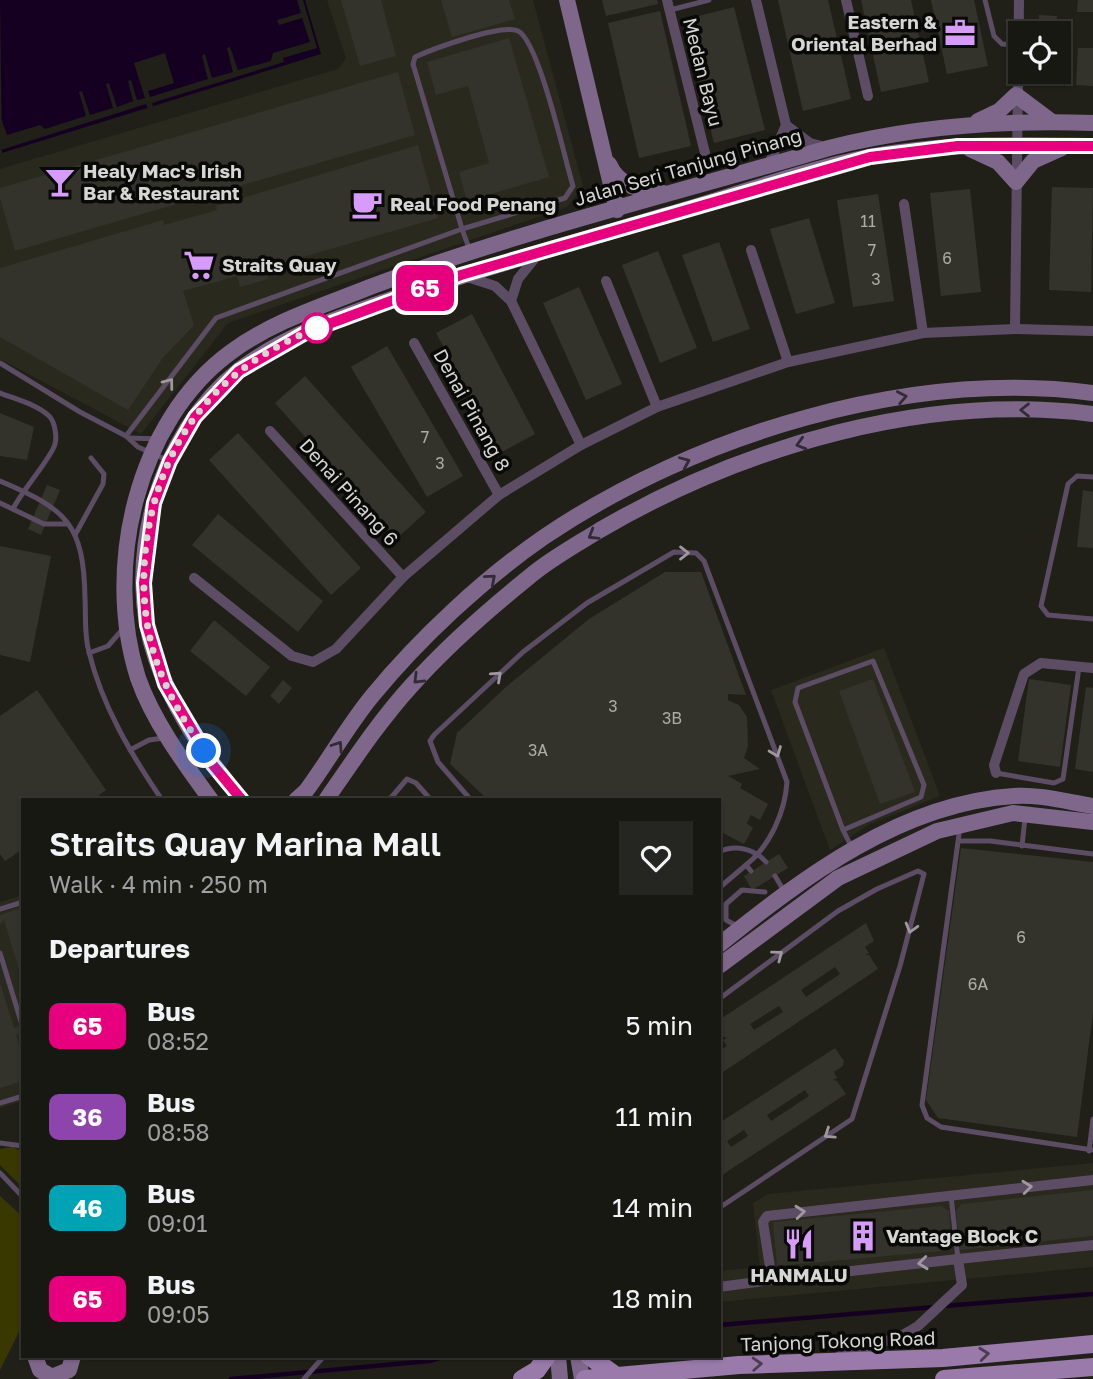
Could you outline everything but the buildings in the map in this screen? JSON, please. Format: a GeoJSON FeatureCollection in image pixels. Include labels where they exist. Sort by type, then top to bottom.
{"type":"FeatureCollection","features":[{"type":"Feature","properties":{"kind":"main road"},"geometry":{"type":"LineString","coordinates":[[567,0],[617,210]]}},
{"type":"Feature","properties":{"kind":"main road"},"geometry":{"type":"LineString","coordinates":[[970,125],[999,111],[1016,95],[1052,122]]}},
{"type":"Feature","properties":{"kind":"main road","name":"Jalan Seri Tanjung Pinang"},"geometry":{"type":"LineString","coordinates":[[210,798],[150,707],[139,680],[127,623],[126,547],[132,510],[160,440],[198,383],[244,343],[299,314],[471,252],[829,148],[887,135],[970,125],[1016,122],[1093,123]]}},
{"type":"Feature","properties":{"kind":"main road"},"geometry":{"type":"LineString","coordinates":[[958,146],[989,156],[1016,182],[1033,161],[1071,145]]}},
{"type":"Feature","properties":{"kind":"main road","name":"Jalan Seri Tanjung Pinang"},"geometry":{"type":"LineString","coordinates":[[240,798],[213,765],[177,709],[154,655],[147,625],[146,549],[154,503],[170,461],[207,401],[255,359],[317,328],[461,275],[870,157],[958,146],[1093,146]]}},
{"type":"Feature","properties":{"kind":"main road"},"geometry":{"type":"LineString","coordinates":[[603,149],[612,171],[622,181],[637,190],[670,194]]}},
{"type":"Feature","properties":{"kind":"main road"},"geometry":{"type":"LineString","coordinates":[[298,798],[306,791],[372,696],[466,601],[543,538],[623,491],[712,450],[810,417],[857,406],[913,395],[966,390],[1059,388],[1093,393]]}},
{"type":"Feature","properties":{"kind":"main road"},"geometry":{"type":"LineString","coordinates":[[327,798],[412,685],[472,626],[530,575],[645,506],[749,460],[887,423],[990,410],[1093,414]]}},
{"type":"Feature","properties":{"kind":"main road"},"geometry":{"type":"LineString","coordinates":[[721,943],[785,893],[852,849],[930,815],[990,798],[1018,796],[1093,806]]}},
{"type":"Feature","properties":{"kind":"main road"},"geometry":{"type":"LineString","coordinates":[[721,964],[773,904],[838,877],[889,851],[961,824],[995,816],[1026,814],[1093,822]]}},
{"type":"Feature","properties":{"kind":"main road","name":"Tanjong Tokong Road"},"geometry":{"type":"LineString","coordinates":[[584,1379],[826,1361],[943,1358],[1093,1344]]}},
{"type":"Feature","properties":{"kind":"main road"},"geometry":{"type":"LineString","coordinates":[[36,1358],[40,1370],[52,1377],[69,1370],[73,1358]]}},
{"type":"Feature","properties":{"kind":"main road"},"geometry":{"type":"LineString","coordinates":[[582,1358],[584,1379]]}},
{"type":"Feature","properties":{"kind":"main road"},"geometry":{"type":"LineString","coordinates":[[584,1358],[615,1376]]}},
{"type":"Feature","properties":{"kind":"main road"},"geometry":{"type":"LineString","coordinates":[[522,1379],[552,1359],[560,1379]]}},
{"type":"Feature","properties":{"kind":"main road"},"geometry":{"type":"LineString","coordinates":[[944,1379],[1093,1367]]}},
{"type":"Feature","properties":{"kind":"street"},"geometry":{"type":"LineString","coordinates":[[756,0],[786,125],[768,166]]}},
{"type":"Feature","properties":{"kind":"street"},"geometry":{"type":"LineString","coordinates":[[846,0],[867,96]]}},
{"type":"Feature","properties":{"kind":"street"},"geometry":{"type":"LineString","coordinates":[[1018,21],[1019,0]]}},
{"type":"Feature","properties":{"kind":"street","name":"Medan Bayu"},"geometry":{"type":"LineString","coordinates":[[668,5],[705,153]]}},
{"type":"Feature","properties":{"kind":"street"},"geometry":{"type":"LineString","coordinates":[[1015,329],[1016,84]]}},
{"type":"Feature","properties":{"kind":"street"},"geometry":{"type":"LineString","coordinates":[[786,125],[810,142],[829,148]]}},
{"type":"Feature","properties":{"kind":"street"},"geometry":{"type":"LineString","coordinates":[[904,204],[923,333]]}},
{"type":"Feature","properties":{"kind":"street"},"geometry":{"type":"LineString","coordinates":[[751,250],[788,362]]}},
{"type":"Feature","properties":{"kind":"street"},"geometry":{"type":"LineString","coordinates":[[511,301],[518,279],[540,253]]}},
{"type":"Feature","properties":{"kind":"street"},"geometry":{"type":"LineString","coordinates":[[461,275],[495,286],[511,301],[581,445]]}},
{"type":"Feature","properties":{"kind":"street"},"geometry":{"type":"LineString","coordinates":[[606,281],[657,407]]}},
{"type":"Feature","properties":{"kind":"street"},"geometry":{"type":"LineString","coordinates":[[194,578],[292,656],[313,662],[336,649],[402,577],[499,495],[581,445],[657,407],[788,362],[923,333],[1015,329],[1093,331]]}},
{"type":"Feature","properties":{"kind":"street","name":"Denai Pinang 8"},"geometry":{"type":"LineString","coordinates":[[414,343],[499,495]]}},
{"type":"Feature","properties":{"kind":"street","name":"Denai Pinang 6"},"geometry":{"type":"LineString","coordinates":[[270,431],[402,577]]}},
{"type":"Feature","properties":{"kind":"street"},"geometry":{"type":"LineString","coordinates":[[996,773],[994,765],[1024,674],[1041,663],[1093,668]]}},
{"type":"Feature","properties":{"kind":"street"},"geometry":{"type":"LineString","coordinates":[[772,1280],[764,1222],[767,1216],[1093,1180]]}},
{"type":"Feature","properties":{"kind":"street"},"geometry":{"type":"LineString","coordinates":[[721,1287],[1093,1245]]}},
{"type":"Feature","properties":{"kind":"street"},"geometry":{"type":"LineString","coordinates":[[826,1361],[886,1343],[918,1326],[958,1291],[963,1278],[958,1259]]}},
{"type":"Feature","properties":{"kind":"lane"},"geometry":{"type":"LineString","coordinates":[[668,5],[709,0]]}},
{"type":"Feature","properties":{"kind":"lane"},"geometry":{"type":"LineString","coordinates":[[985,0],[994,36],[1002,44],[1008,44]]}},
{"type":"Feature","properties":{"kind":"lane"},"geometry":{"type":"LineString","coordinates":[[128,437],[216,318],[462,229],[565,198],[573,186],[549,97],[528,40],[518,30],[503,30],[429,51],[415,57],[413,64],[462,229],[471,252]]}},
{"type":"Feature","properties":{"kind":"lane"},"geometry":{"type":"LineString","coordinates":[[0,363],[79,412],[128,437],[152,455],[170,461]]}},
{"type":"Feature","properties":{"kind":"lane"},"geometry":{"type":"LineString","coordinates":[[0,393],[38,409],[51,418],[55,430],[55,445],[22,491],[13,509]]}},
{"type":"Feature","properties":{"kind":"lane"},"geometry":{"type":"LineString","coordinates":[[128,437],[160,440]]}},
{"type":"Feature","properties":{"kind":"lane"},"geometry":{"type":"LineString","coordinates":[[75,535],[103,484],[104,474],[91,458]]}},
{"type":"Feature","properties":{"kind":"lane"},"geometry":{"type":"LineString","coordinates":[[1093,477],[1077,475],[1068,484],[1041,606],[1048,615],[1093,618]]}},
{"type":"Feature","properties":{"kind":"lane"},"geometry":{"type":"LineString","coordinates":[[0,481],[50,503],[75,535],[84,563],[89,653],[106,702],[130,750],[161,798]]}},
{"type":"Feature","properties":{"kind":"lane"},"geometry":{"type":"LineString","coordinates":[[0,503],[44,524],[68,524]]}},
{"type":"Feature","properties":{"kind":"lane"},"geometry":{"type":"LineString","coordinates":[[469,798],[433,755],[430,741],[433,735],[523,652],[587,604],[674,552],[696,553],[704,561],[787,782],[785,806],[759,854],[721,886]]}},
{"type":"Feature","properties":{"kind":"lane"},"geometry":{"type":"LineString","coordinates":[[89,653],[114,642],[127,623]]}},
{"type":"Feature","properties":{"kind":"lane"},"geometry":{"type":"LineString","coordinates":[[844,830],[921,797],[924,792],[919,773],[873,661],[798,688],[794,694],[844,830],[852,849]]}},
{"type":"Feature","properties":{"kind":"lane"},"geometry":{"type":"LineString","coordinates":[[996,773],[1054,783],[1062,779],[1079,667]]}},
{"type":"Feature","properties":{"kind":"lane"},"geometry":{"type":"LineString","coordinates":[[130,750],[156,738],[171,739]]}},
{"type":"Feature","properties":{"kind":"lane"},"geometry":{"type":"LineString","coordinates":[[391,798],[407,779],[416,783],[429,798]]}},
{"type":"Feature","properties":{"kind":"lane"},"geometry":{"type":"LineString","coordinates":[[1022,846],[1026,814]]}},
{"type":"Feature","properties":{"kind":"lane"},"geometry":{"type":"LineString","coordinates":[[961,824],[922,1105],[927,1118],[941,1127],[1091,1151],[1093,1119]]}},
{"type":"Feature","properties":{"kind":"lane"},"geometry":{"type":"LineString","coordinates":[[959,841],[1093,855]]}},
{"type":"Feature","properties":{"kind":"lane"},"geometry":{"type":"LineString","coordinates":[[721,851],[728,847],[759,854],[766,862]]}},
{"type":"Feature","properties":{"kind":"lane"},"geometry":{"type":"LineString","coordinates":[[746,865],[751,871]]}},
{"type":"Feature","properties":{"kind":"lane"},"geometry":{"type":"LineString","coordinates":[[721,995],[838,911],[877,889],[918,871],[924,874],[898,975],[852,1119],[721,1207]]}},
{"type":"Feature","properties":{"kind":"lane"},"geometry":{"type":"LineString","coordinates":[[775,876],[785,893]]}},
{"type":"Feature","properties":{"kind":"lane"},"geometry":{"type":"LineString","coordinates":[[760,885],[773,904]]}},
{"type":"Feature","properties":{"kind":"lane"},"geometry":{"type":"LineString","coordinates":[[743,926],[732,925],[726,920],[726,904],[742,890],[773,904]]}},
{"type":"Feature","properties":{"kind":"lane"},"geometry":{"type":"LineString","coordinates":[[0,909],[21,903]]}},
{"type":"Feature","properties":{"kind":"lane"},"geometry":{"type":"LineString","coordinates":[[0,953],[21,1021]]}},
{"type":"Feature","properties":{"kind":"lane"},"geometry":{"type":"LineString","coordinates":[[0,1103],[21,1097]]}},
{"type":"Feature","properties":{"kind":"lane"},"geometry":{"type":"LineString","coordinates":[[0,1143],[21,1146]]}},
{"type":"Feature","properties":{"kind":"lane"},"geometry":{"type":"LineString","coordinates":[[0,1173],[21,1195]]}},
{"type":"Feature","properties":{"kind":"lane"},"geometry":{"type":"LineString","coordinates":[[950,1195],[958,1259]]}},
{"type":"Feature","properties":{"kind":"lane"},"geometry":{"type":"LineString","coordinates":[[304,1379],[322,1358]]}},
{"type":"Feature","properties":{"kind":"shaded area"},"geometry":{"type":"Polygon","coordinates":[[[0,0],[305,0],[321,54],[2,153],[0,0]]]}},
{"type":"Feature","properties":{"kind":"shaded area","name":"Straits Quay"},"geometry":{"type":"Polygon","coordinates":[[[327,0],[533,0],[583,186],[567,207],[228,323],[141,434],[0,359],[0,169],[338,69],[346,58],[327,0]]]}},
{"type":"Feature","properties":{"kind":"shaded area"},"geometry":{"type":"Polygon","coordinates":[[[884,648],[940,796],[870,824],[830,850],[771,690],[884,648]]]}},
{"type":"Feature","properties":{"kind":"shaded area"},"geometry":{"type":"Polygon","coordinates":[[[21,896],[21,1102],[0,1108],[0,902],[21,896]]]}},
{"type":"Feature","properties":{"kind":"shaded area"},"geometry":{"type":"Polygon","coordinates":[[[13,1147],[21,1151],[21,1186],[0,1165],[0,1149],[13,1147]]]}},
{"type":"Feature","properties":{"kind":"shaded area"},"geometry":{"type":"Polygon","coordinates":[[[1093,1163],[1093,1267],[721,1302],[721,1271],[760,1267],[753,1203],[768,1194],[1093,1163]]]}},
{"type":"Feature","properties":{"kind":"shaded area"},"geometry":{"type":"Polygon","coordinates":[[[0,1196],[21,1215],[21,1328],[0,1370],[0,1196]]]}},
{"type":"Feature","properties":{"kind":"pier"},"geometry":{"type":"Polygon","coordinates":[[[297,0],[303,0],[317,48],[283,58],[284,62],[152,103],[154,110],[149,111],[146,104],[1,150],[0,115],[7,135],[40,125],[45,129],[86,116],[79,92],[82,91],[90,115],[113,108],[106,84],[109,83],[117,107],[133,101],[128,81],[131,80],[137,100],[145,98],[134,63],[165,53],[174,83],[148,91],[150,97],[208,79],[202,56],[205,54],[212,78],[233,72],[227,48],[230,47],[238,70],[271,61],[273,53],[310,42],[302,18],[279,25],[277,20],[301,13],[297,0]]]}},
{"type":"Feature","properties":{"kind":"waterway"},"geometry":{"type":"LineString","coordinates":[[944,1306],[1093,1294]]}},
{"type":"Feature","properties":{"kind":"waterway"},"geometry":{"type":"LineString","coordinates":[[721,1325],[935,1307]]}},
{"type":"Feature","properties":{"kind":"waterway"},"geometry":{"type":"LineString","coordinates":[[231,1379],[439,1358]]}},
{"type":"Feature","properties":{"kind":"bus line","name":"65"},"geometry":{"type":"LineString","coordinates":[[240,798],[213,765],[177,709],[165,684],[147,625],[144,583],[146,549],[154,503],[170,461],[207,401],[239,371],[255,359],[307,332],[461,275],[870,157],[958,146],[1093,146]]}},
{"type":"Feature","properties":{"kind":"place","name":"Eastern & Oriental Berhad"},"geometry":{"type":"Point","coordinates":[960,33]}},
{"type":"Feature","properties":{"kind":"place","name":"Healy Mac's Irish Bar & Restaurant"},"geometry":{"type":"Point","coordinates":[60,182]}},
{"type":"Feature","properties":{"kind":"place","name":"Real Food Penang"},"geometry":{"type":"Point","coordinates":[367,204]}},
{"type":"Feature","properties":{"kind":"place","name":"Straits Quay"},"geometry":{"type":"Point","coordinates":[199,265]}},
{"type":"Feature","properties":{"kind":"place","name":"Vantage Block C"},"geometry":{"type":"Point","coordinates":[863,1236]}},
{"type":"Feature","properties":{"kind":"place","name":"HANMALU"},"geometry":{"type":"Point","coordinates":[799,1244]}},
{"type":"Feature","properties":{"kind":"route"},"geometry":{"type":"LineString","coordinates":[[204,751],[177,709],[165,684],[147,625],[144,583],[146,549],[154,503],[170,461],[207,401],[255,359],[317,328]]}}]}
